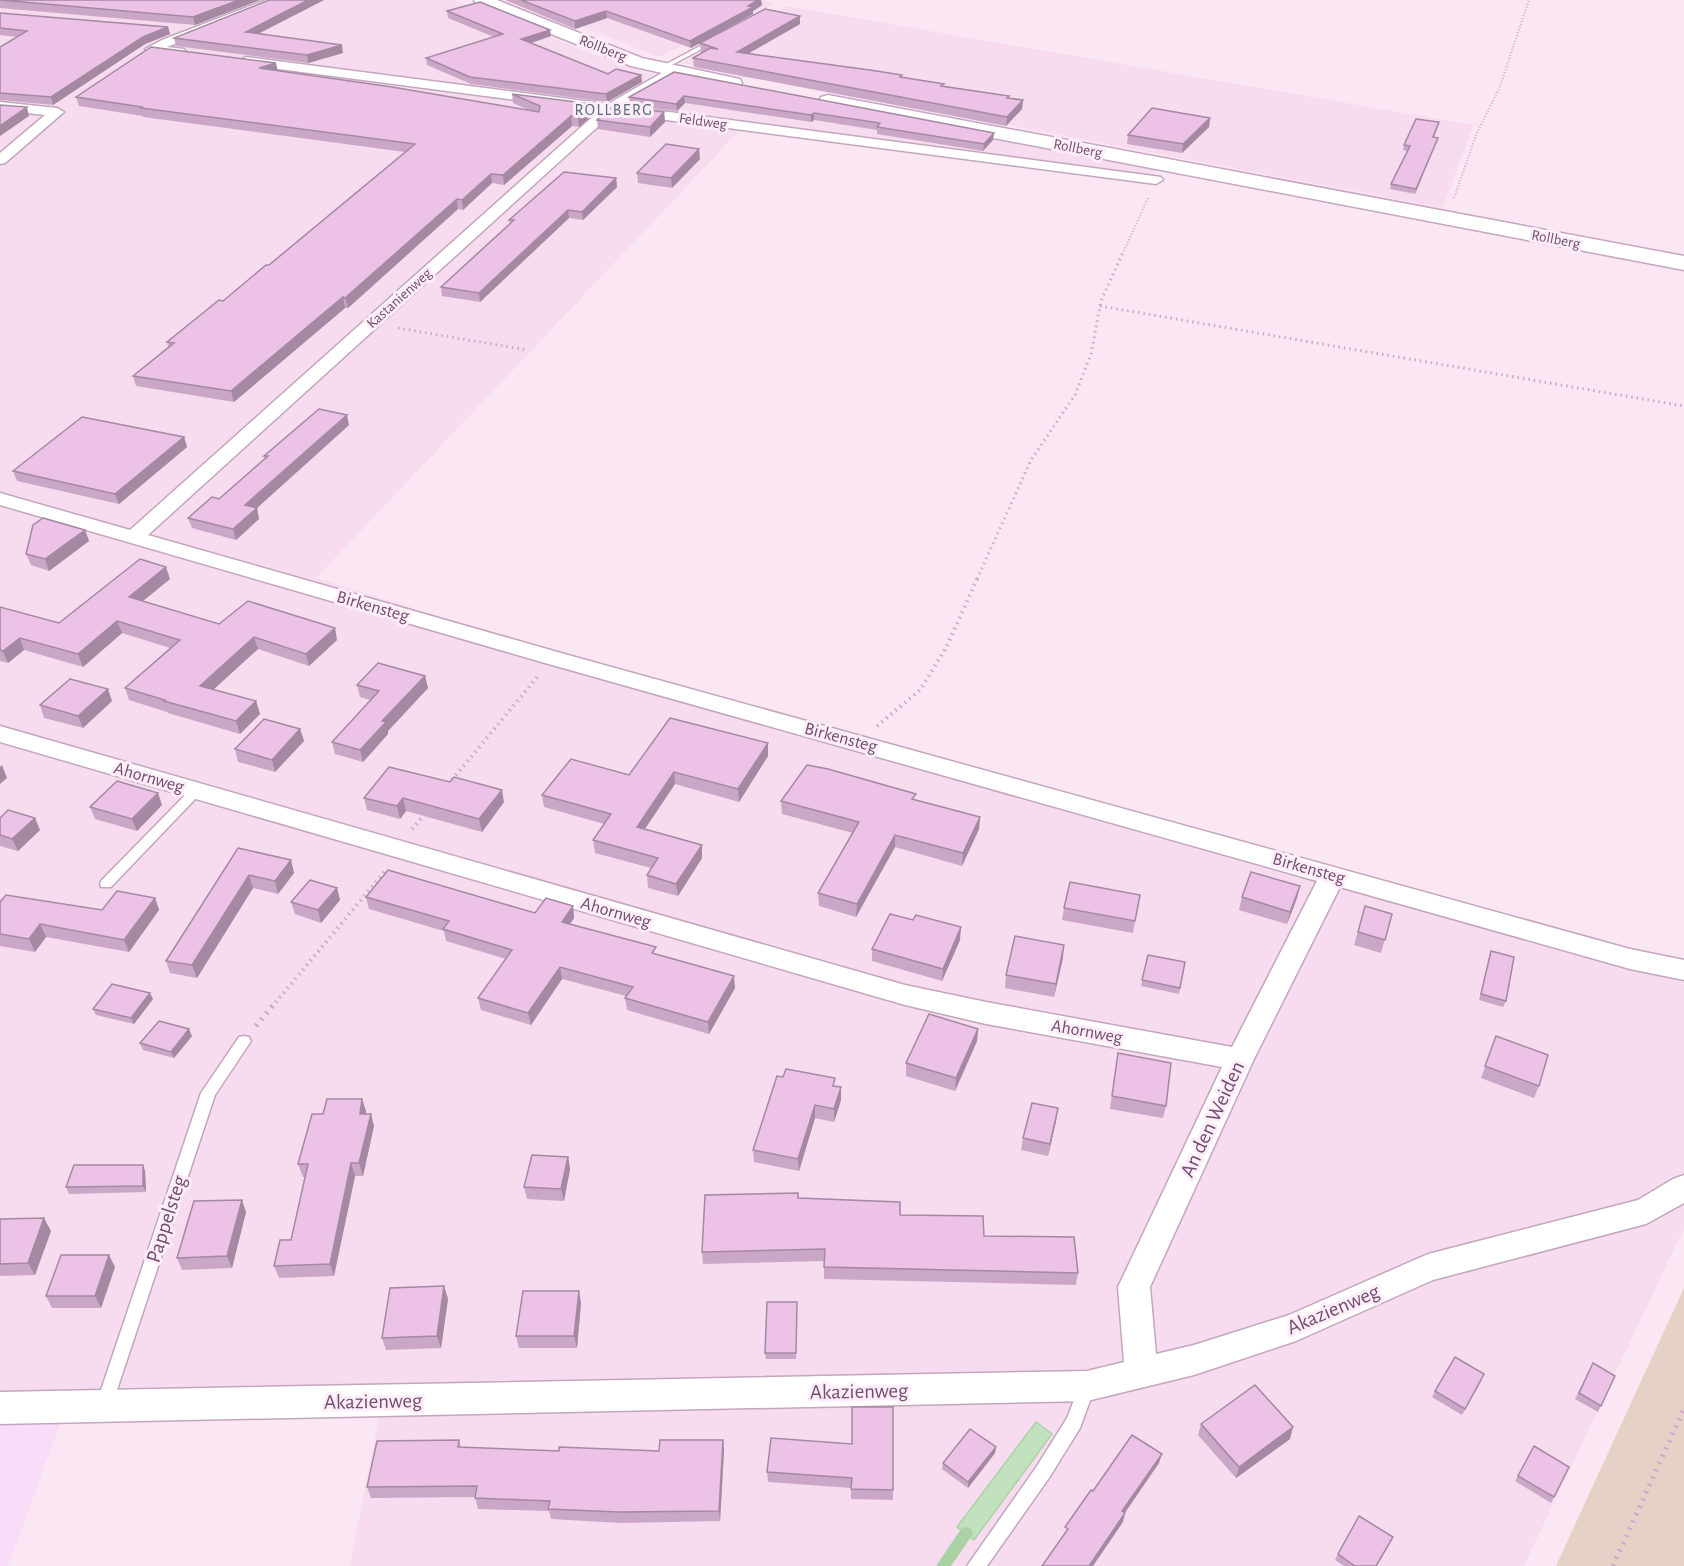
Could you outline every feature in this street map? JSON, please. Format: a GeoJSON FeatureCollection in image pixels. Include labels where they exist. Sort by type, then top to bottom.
{"type":"FeatureCollection","features":[{"type":"Feature","properties":{"kind":"main road","name":"Rollberg"},"geometry":{"type":"LineString","coordinates":[[482,0],[620,55],[667,70],[754,87]]}},
{"type":"Feature","properties":{"kind":"main road","name":"Rollberg"},"geometry":{"type":"LineString","coordinates":[[812,98],[1684,263]]}},
{"type":"Feature","properties":{"kind":"street"},"geometry":{"type":"LineString","coordinates":[[196,55],[147,52],[193,30],[229,20],[277,0]]}},
{"type":"Feature","properties":{"kind":"street"},"geometry":{"type":"LineString","coordinates":[[170,28],[193,30]]}},
{"type":"Feature","properties":{"kind":"street","name":"Feldweg"},"geometry":{"type":"LineString","coordinates":[[230,59],[1156,180]]}},
{"type":"Feature","properties":{"kind":"street","name":"Kastanienweg"},"geometry":{"type":"LineString","coordinates":[[134,537],[611,108],[667,70]]}},
{"type":"Feature","properties":{"kind":"street"},"geometry":{"type":"LineString","coordinates":[[0,106],[61,109],[0,160]]}},
{"type":"Feature","properties":{"kind":"street","name":"Birkensteg"},"geometry":{"type":"LineString","coordinates":[[0,499],[553,658],[1630,959],[1684,970]]}},
{"type":"Feature","properties":{"kind":"street","name":"Ahornweg"},"geometry":{"type":"LineString","coordinates":[[0,734],[905,995],[1240,1059]]}},
{"type":"Feature","properties":{"kind":"street","name":"An den Weiden"},"geometry":{"type":"LineString","coordinates":[[1141,1374],[1134,1287],[1240,1059],[1333,875]]}},
{"type":"Feature","properties":{"kind":"street","name":"Akazienweg"},"geometry":{"type":"LineString","coordinates":[[0,1408],[1087,1386],[1194,1360],[1296,1327],[1428,1268],[1646,1211],[1684,1188]]}},
{"type":"Feature","properties":{"kind":"lane"},"geometry":{"type":"LineString","coordinates":[[667,70],[724,34]]}},
{"type":"Feature","properties":{"kind":"lane"},"geometry":{"type":"LineString","coordinates":[[106,884],[196,791]]}},
{"type":"Feature","properties":{"kind":"lane","name":"Pappelsteg"},"geometry":{"type":"LineString","coordinates":[[104,1405],[208,1093],[244,1041]]}},
{"type":"Feature","properties":{"kind":"lane"},"geometry":{"type":"LineString","coordinates":[[976,1566],[1043,1472],[1074,1422],[1087,1386]]}},
{"type":"Feature","properties":{"kind":"path"},"geometry":{"type":"LineString","coordinates":[[1446,218],[1477,133],[1499,89],[1529,0]]}},
{"type":"Feature","properties":{"kind":"path"},"geometry":{"type":"LineString","coordinates":[[858,742],[920,690],[946,648],[1031,460],[1076,395],[1091,354],[1100,306],[1156,180]]}},
{"type":"Feature","properties":{"kind":"path"},"geometry":{"type":"LineString","coordinates":[[1100,306],[1684,406]]}},
{"type":"Feature","properties":{"kind":"path"},"geometry":{"type":"LineString","coordinates":[[1613,1566],[1684,1409]]}},
{"type":"Feature","properties":{"kind":"shaded area"},"geometry":{"type":"Polygon","coordinates":[[[0,0],[454,0],[621,65],[655,75],[1157,167],[1148,181],[1141,183],[741,129],[316,578],[1021,797],[1684,975],[1684,1228],[1524,1566],[350,1566],[379,1416],[0,1423],[0,0]]]}},
{"type":"Feature","properties":{"kind":"shaded area"},"geometry":{"type":"Polygon","coordinates":[[[515,0],[765,0],[775,4],[661,56],[656,56],[515,0]]]}},
{"type":"Feature","properties":{"kind":"shaded area"},"geometry":{"type":"Polygon","coordinates":[[[786,6],[1473,125],[1443,208],[682,63],[786,6]]]}},
{"type":"Feature","properties":{"kind":"shaded area"},"geometry":{"type":"Polygon","coordinates":[[[1684,1288],[1684,1566],[1556,1566],[1684,1288]]]}},
{"type":"Feature","properties":{"kind":"shaded area"},"geometry":{"type":"Polygon","coordinates":[[[61,1421],[8,1566],[0,1566],[0,1423],[61,1421]]]}},
{"type":"Feature","properties":{"kind":"shaded area"},"geometry":{"type":"Polygon","coordinates":[[[1036,1422],[1052,1434],[974,1540],[957,1527],[1036,1422]]]}},
{"type":"Feature","properties":{"kind":"building"},"geometry":{"type":"Polygon","coordinates":[[[0,0],[239,0],[193,17],[0,0]]]}},
{"type":"Feature","properties":{"kind":"building"},"geometry":{"type":"Polygon","coordinates":[[[269,0],[308,0],[246,32],[342,45],[307,55],[174,38],[269,0]]]}},
{"type":"Feature","properties":{"kind":"building"},"geometry":{"type":"Polygon","coordinates":[[[521,0],[758,0],[748,6],[753,7],[690,41],[606,11],[575,21],[521,0]]]}},
{"type":"Feature","properties":{"kind":"building"},"geometry":{"type":"Polygon","coordinates":[[[480,2],[550,30],[521,39],[608,74],[616,69],[641,75],[606,94],[470,77],[426,58],[503,34],[447,11],[480,2]]]}},
{"type":"Feature","properties":{"kind":"building"},"geometry":{"type":"Polygon","coordinates":[[[765,9],[800,16],[737,52],[902,75],[900,77],[944,84],[941,86],[1023,100],[1007,117],[693,58],[710,48],[718,49],[700,43],[765,9]]]}},
{"type":"Feature","properties":{"kind":"building"},"geometry":{"type":"Polygon","coordinates":[[[0,13],[168,27],[143,37],[51,97],[0,93],[0,47],[27,31],[0,28],[0,13]]]}},
{"type":"Feature","properties":{"kind":"building"},"geometry":{"type":"Polygon","coordinates":[[[151,47],[276,63],[259,68],[392,87],[539,112],[540,106],[512,94],[593,104],[578,117],[571,116],[503,175],[491,174],[462,200],[457,199],[345,298],[343,297],[231,391],[133,376],[174,343],[167,342],[219,300],[223,301],[266,265],[269,265],[415,144],[141,108],[76,97],[151,47]]]}},
{"type":"Feature","properties":{"kind":"building"},"geometry":{"type":"Polygon","coordinates":[[[674,72],[994,133],[984,144],[877,127],[880,123],[814,113],[811,115],[684,96],[676,104],[629,97],[674,72]]]}},
{"type":"Feature","properties":{"kind":"building"},"geometry":{"type":"Polygon","coordinates":[[[0,105],[27,107],[0,126],[0,105]]]}},
{"type":"Feature","properties":{"kind":"building"},"geometry":{"type":"Polygon","coordinates":[[[613,106],[664,112],[650,127],[597,120],[613,106]]]}},
{"type":"Feature","properties":{"kind":"building"},"geometry":{"type":"Polygon","coordinates":[[[1152,108],[1210,118],[1183,144],[1128,135],[1152,108]]]}},
{"type":"Feature","properties":{"kind":"building"},"geometry":{"type":"Polygon","coordinates":[[[1416,119],[1439,122],[1433,137],[1438,138],[1416,189],[1391,184],[1410,146],[1404,145],[1416,119]]]}},
{"type":"Feature","properties":{"kind":"building"},"geometry":{"type":"Polygon","coordinates":[[[666,144],[699,149],[671,178],[637,173],[666,144]]]}},
{"type":"Feature","properties":{"kind":"building"},"geometry":{"type":"Polygon","coordinates":[[[564,172],[616,178],[582,212],[568,210],[479,293],[441,287],[514,220],[509,220],[564,172]]]}},
{"type":"Feature","properties":{"kind":"building"},"geometry":{"type":"Polygon","coordinates":[[[319,409],[347,415],[245,505],[257,508],[233,529],[188,518],[212,497],[219,499],[268,456],[264,456],[319,409]]]}},
{"type":"Feature","properties":{"kind":"building"},"geometry":{"type":"Polygon","coordinates":[[[82,417],[184,437],[115,494],[13,471],[82,417]]]}},
{"type":"Feature","properties":{"kind":"building"},"geometry":{"type":"Polygon","coordinates":[[[43,518],[85,530],[45,559],[26,554],[33,525],[43,518]]]}},
{"type":"Feature","properties":{"kind":"building"},"geometry":{"type":"Polygon","coordinates":[[[140,559],[166,567],[129,597],[219,624],[248,601],[335,628],[306,654],[254,637],[200,686],[256,701],[236,721],[125,688],[180,640],[117,621],[78,654],[20,638],[3,651],[0,650],[0,607],[59,623],[140,559]]]}},
{"type":"Feature","properties":{"kind":"building"},"geometry":{"type":"Polygon","coordinates":[[[378,663],[425,676],[382,721],[386,722],[360,750],[332,742],[379,691],[357,685],[378,663]]]}},
{"type":"Feature","properties":{"kind":"building"},"geometry":{"type":"Polygon","coordinates":[[[70,679],[108,689],[78,716],[40,705],[70,679]]]}},
{"type":"Feature","properties":{"kind":"building"},"geometry":{"type":"Polygon","coordinates":[[[670,718],[768,743],[738,789],[674,772],[637,827],[702,845],[676,884],[647,875],[658,858],[593,840],[611,814],[542,795],[571,759],[629,775],[670,718]]]}},
{"type":"Feature","properties":{"kind":"building"},"geometry":{"type":"Polygon","coordinates":[[[264,719],[300,729],[272,760],[235,749],[264,719]]]}},
{"type":"Feature","properties":{"kind":"building"},"geometry":{"type":"Polygon","coordinates":[[[807,765],[916,794],[912,799],[980,817],[963,853],[895,835],[857,904],[818,893],[859,822],[781,801],[807,765]]]}},
{"type":"Feature","properties":{"kind":"building"},"geometry":{"type":"Polygon","coordinates":[[[389,767],[450,782],[454,777],[502,790],[479,819],[403,798],[397,806],[364,798],[389,767]]]}},
{"type":"Feature","properties":{"kind":"building"},"geometry":{"type":"Polygon","coordinates":[[[117,781],[158,793],[132,819],[90,807],[117,781]]]}},
{"type":"Feature","properties":{"kind":"building"},"geometry":{"type":"Polygon","coordinates":[[[8,810],[35,818],[12,839],[0,835],[0,818],[8,810]]]}},
{"type":"Feature","properties":{"kind":"building"},"geometry":{"type":"Polygon","coordinates":[[[238,848],[291,860],[275,881],[249,875],[192,965],[166,961],[238,848]]]}},
{"type":"Feature","properties":{"kind":"building"},"geometry":{"type":"Polygon","coordinates":[[[388,870],[535,913],[546,898],[573,906],[562,922],[656,947],[652,953],[734,976],[708,1022],[625,998],[633,987],[560,967],[528,1013],[478,998],[512,950],[443,929],[449,921],[366,897],[388,870]]]}},
{"type":"Feature","properties":{"kind":"building"},"geometry":{"type":"Polygon","coordinates":[[[1251,872],[1300,886],[1290,912],[1242,897],[1251,872]]]}},
{"type":"Feature","properties":{"kind":"building"},"geometry":{"type":"Polygon","coordinates":[[[310,880],[337,888],[318,910],[291,902],[310,880]]]}},
{"type":"Feature","properties":{"kind":"building"},"geometry":{"type":"Polygon","coordinates":[[[1070,882],[1140,895],[1135,921],[1064,908],[1070,882]]]}},
{"type":"Feature","properties":{"kind":"building"},"geometry":{"type":"Polygon","coordinates":[[[117,891],[155,898],[124,940],[40,924],[29,939],[0,934],[0,902],[6,895],[102,910],[117,891]]]}},
{"type":"Feature","properties":{"kind":"building"},"geometry":{"type":"Polygon","coordinates":[[[1365,906],[1392,914],[1385,940],[1358,932],[1365,906]]]}},
{"type":"Feature","properties":{"kind":"building"},"geometry":{"type":"Polygon","coordinates":[[[890,914],[913,920],[916,915],[961,927],[943,969],[872,949],[890,914]]]}},
{"type":"Feature","properties":{"kind":"building"},"geometry":{"type":"Polygon","coordinates":[[[1015,936],[1064,945],[1056,984],[1006,975],[1015,936]]]}},
{"type":"Feature","properties":{"kind":"building"},"geometry":{"type":"Polygon","coordinates":[[[1491,951],[1514,957],[1506,1001],[1481,994],[1491,951]]]}},
{"type":"Feature","properties":{"kind":"building"},"geometry":{"type":"Polygon","coordinates":[[[1148,955],[1185,962],[1180,988],[1142,980],[1148,955]]]}},
{"type":"Feature","properties":{"kind":"building"},"geometry":{"type":"Polygon","coordinates":[[[112,984],[150,993],[131,1018],[93,1009],[112,984]]]}},
{"type":"Feature","properties":{"kind":"building"},"geometry":{"type":"Polygon","coordinates":[[[929,1014],[978,1029],[956,1078],[906,1063],[929,1014]]]}},
{"type":"Feature","properties":{"kind":"building"},"geometry":{"type":"Polygon","coordinates":[[[159,1021],[189,1029],[171,1052],[140,1043],[159,1021]]]}},
{"type":"Feature","properties":{"kind":"building"},"geometry":{"type":"Polygon","coordinates":[[[1496,1036],[1548,1055],[1539,1086],[1485,1066],[1496,1036]]]}},
{"type":"Feature","properties":{"kind":"building"},"geometry":{"type":"Polygon","coordinates":[[[1118,1053],[1171,1063],[1166,1106],[1112,1096],[1118,1053]]]}},
{"type":"Feature","properties":{"kind":"building"},"geometry":{"type":"Polygon","coordinates":[[[786,1069],[835,1078],[833,1086],[841,1087],[834,1109],[815,1105],[798,1159],[753,1150],[777,1076],[783,1077],[786,1069]]]}},
{"type":"Feature","properties":{"kind":"building"},"geometry":{"type":"Polygon","coordinates":[[[327,1099],[362,1099],[360,1114],[371,1114],[359,1163],[351,1163],[330,1264],[274,1266],[280,1240],[291,1240],[308,1164],[298,1164],[312,1114],[323,1114],[327,1099]]]}},
{"type":"Feature","properties":{"kind":"building"},"geometry":{"type":"Polygon","coordinates":[[[1032,1103],[1058,1108],[1050,1144],[1023,1138],[1032,1103]]]}},
{"type":"Feature","properties":{"kind":"building"},"geometry":{"type":"Polygon","coordinates":[[[532,1155],[568,1157],[561,1189],[524,1187],[532,1155]]]}},
{"type":"Feature","properties":{"kind":"building"},"geometry":{"type":"Polygon","coordinates":[[[74,1165],[143,1165],[143,1186],[66,1187],[74,1165]]]}},
{"type":"Feature","properties":{"kind":"building"},"geometry":{"type":"Polygon","coordinates":[[[798,1193],[798,1198],[900,1202],[900,1215],[983,1216],[984,1236],[1074,1237],[1078,1273],[824,1267],[825,1249],[702,1252],[705,1195],[798,1193]]]}},
{"type":"Feature","properties":{"kind":"building"},"geometry":{"type":"Polygon","coordinates":[[[242,1200],[227,1256],[177,1258],[194,1201],[242,1200]]]}},
{"type":"Feature","properties":{"kind":"building"},"geometry":{"type":"Polygon","coordinates":[[[44,1218],[28,1263],[0,1264],[0,1219],[44,1218]]]}},
{"type":"Feature","properties":{"kind":"building"},"geometry":{"type":"Polygon","coordinates":[[[61,1255],[109,1255],[95,1296],[46,1296],[61,1255]]]}},
{"type":"Feature","properties":{"kind":"building"},"geometry":{"type":"Polygon","coordinates":[[[444,1286],[437,1336],[382,1338],[390,1288],[444,1286]]]}},
{"type":"Feature","properties":{"kind":"building"},"geometry":{"type":"Polygon","coordinates":[[[523,1291],[579,1291],[574,1336],[516,1336],[523,1291]]]}},
{"type":"Feature","properties":{"kind":"building"},"geometry":{"type":"Polygon","coordinates":[[[767,1302],[797,1302],[796,1353],[765,1353],[767,1302]]]}},
{"type":"Feature","properties":{"kind":"building"},"geometry":{"type":"Polygon","coordinates":[[[1455,1357],[1484,1374],[1465,1409],[1435,1391],[1455,1357]]]}},
{"type":"Feature","properties":{"kind":"building"},"geometry":{"type":"Polygon","coordinates":[[[1593,1363],[1615,1376],[1601,1406],[1579,1393],[1593,1363]]]}},
{"type":"Feature","properties":{"kind":"building"},"geometry":{"type":"Polygon","coordinates":[[[1255,1385],[1293,1427],[1239,1467],[1201,1424],[1255,1385]]]}},
{"type":"Feature","properties":{"kind":"building"},"geometry":{"type":"Polygon","coordinates":[[[852,1407],[893,1407],[893,1490],[851,1489],[852,1478],[767,1472],[771,1438],[852,1444],[852,1407]]]}},
{"type":"Feature","properties":{"kind":"building"},"geometry":{"type":"Polygon","coordinates":[[[970,1429],[996,1447],[968,1482],[943,1463],[970,1429]]]}},
{"type":"Feature","properties":{"kind":"building"},"geometry":{"type":"Polygon","coordinates":[[[1132,1435],[1162,1454],[1122,1511],[1125,1513],[1089,1566],[1042,1566],[1068,1529],[1065,1527],[1132,1435]]]}},
{"type":"Feature","properties":{"kind":"building"},"geometry":{"type":"Polygon","coordinates":[[[459,1440],[458,1447],[559,1451],[559,1447],[659,1451],[660,1440],[723,1440],[719,1511],[619,1512],[548,1509],[550,1501],[475,1498],[477,1486],[367,1487],[377,1441],[459,1440]]]}},
{"type":"Feature","properties":{"kind":"building"},"geometry":{"type":"Polygon","coordinates":[[[1534,1446],[1569,1467],[1554,1497],[1518,1476],[1534,1446]]]}},
{"type":"Feature","properties":{"kind":"building"},"geometry":{"type":"Polygon","coordinates":[[[1359,1516],[1393,1537],[1376,1566],[1355,1566],[1338,1554],[1359,1516]]]}},
{"type":"Feature","properties":{"kind":"waterway"},"geometry":{"type":"LineString","coordinates":[[943,1566],[966,1534]]}},
{"type":"Feature","properties":{"kind":"district","name":"ROLLBERG"},"geometry":{"type":"Point","coordinates":[614,109]}}]}
